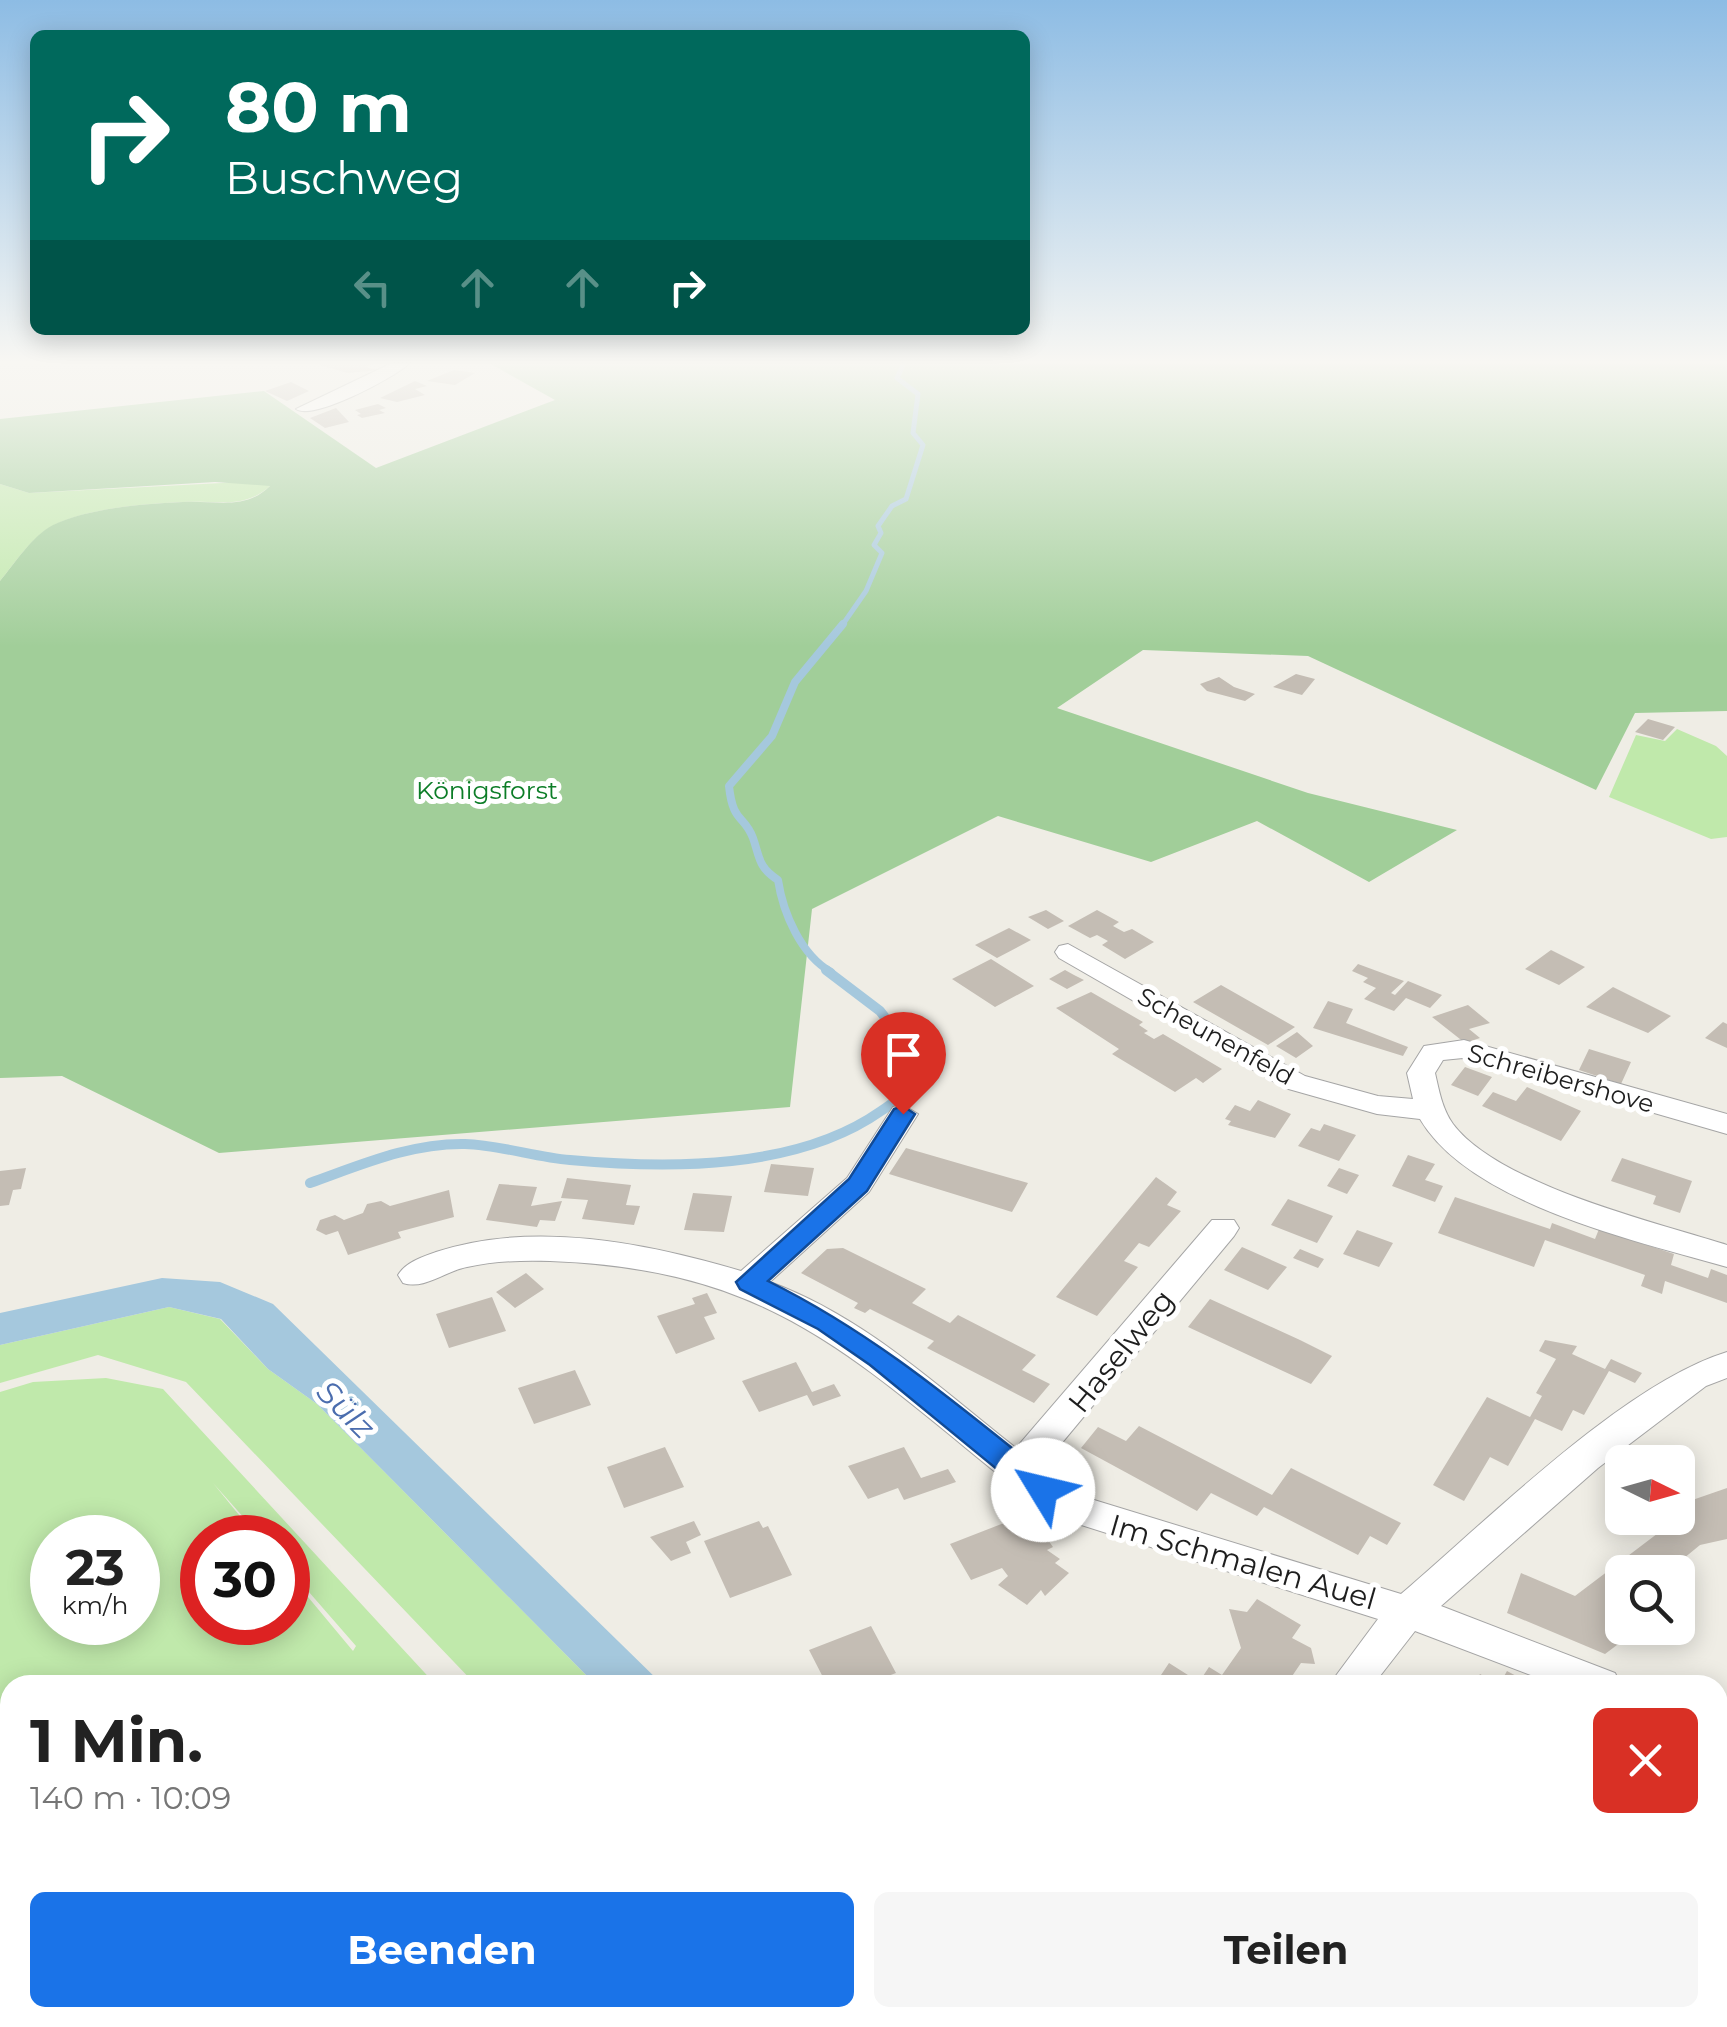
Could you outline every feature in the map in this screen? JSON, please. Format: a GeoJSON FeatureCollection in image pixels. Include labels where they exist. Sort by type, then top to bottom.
{"type":"FeatureCollection","features":[{"type":"Feature","properties":{"kind":"street","name":"Scheunenfeld"},"geometry":{"type":"LineString","coordinates":[[1068,952],[1295,1082],[1377,1105],[1430,1110]]}},
{"type":"Feature","properties":{"kind":"street","name":"Schreibershove"},"geometry":{"type":"LineString","coordinates":[[1430,1110],[1422,1073],[1426,1061],[1446,1048],[1464,1049],[1727,1124]]}},
{"type":"Feature","properties":{"kind":"street"},"geometry":{"type":"LineString","coordinates":[[1430,1110],[1447,1136],[1478,1162],[1526,1186],[1727,1256]]}},
{"type":"Feature","properties":{"kind":"street"},"geometry":{"type":"LineString","coordinates":[[749,1282],[858,1185],[903,1114]]}},
{"type":"Feature","properties":{"kind":"street","name":"Haselweg"},"geometry":{"type":"LineString","coordinates":[[1016,1472],[1223,1228]]}},
{"type":"Feature","properties":{"kind":"street","name":"Im Schmalen Auel"},"geometry":{"type":"LineString","coordinates":[[414,1275],[458,1256],[553,1250],[648,1260],[749,1282],[827,1322],[880,1358],[1016,1472],[1069,1507],[1103,1521],[1473,1632],[1577,1675]]}},
{"type":"Feature","properties":{"kind":"street"},"geometry":{"type":"LineString","coordinates":[[1357,1675],[1408,1611],[1586,1458],[1694,1376],[1727,1364]]}},
{"type":"Feature","properties":{"kind":"green space","name":"Königsforst"},"geometry":{"type":"Polygon","coordinates":[[[0,458],[361,458],[376,468],[403,458],[1727,458],[1727,711],[1635,713],[1596,790],[1308,656],[1143,650],[1057,708],[1308,793],[1457,830],[1369,882],[1257,821],[1151,862],[998,816],[812,909],[790,1107],[219,1153],[62,1076],[0,1078],[0,581],[38,536],[67,519],[134,506],[240,502],[270,486],[215,482],[29,493],[0,484],[0,458]]]}},
{"type":"Feature","properties":{"kind":"green space"},"geometry":{"type":"Polygon","coordinates":[[[259,481],[271,485],[240,501],[134,506],[68,519],[38,536],[0,581],[0,484],[29,493],[259,481]]]}},
{"type":"Feature","properties":{"kind":"green space"},"geometry":{"type":"Polygon","coordinates":[[[1677,729],[1716,746],[1727,756],[1727,837],[1711,839],[1609,797],[1636,735],[1665,741],[1677,729]]]}},
{"type":"Feature","properties":{"kind":"green space"},"geometry":{"type":"Polygon","coordinates":[[[169,1307],[220,1319],[268,1369],[317,1404],[586,1675],[466,1675],[186,1382],[98,1355],[0,1383],[0,1345],[169,1307]]]}},
{"type":"Feature","properties":{"kind":"green space"},"geometry":{"type":"Polygon","coordinates":[[[106,1378],[163,1389],[279,1515],[241,1515],[213,1483],[239,1515],[180,1515],[180,1645],[310,1645],[310,1599],[353,1651],[356,1646],[310,1593],[310,1548],[427,1675],[0,1675],[0,1392],[33,1382],[106,1378]]]}},
{"type":"Feature","properties":{"kind":"water","name":"Sülz"},"geometry":{"type":"Polygon","coordinates":[[[162,1278],[220,1282],[273,1304],[653,1675],[586,1675],[317,1404],[268,1369],[221,1319],[169,1307],[0,1345],[0,1313],[162,1278]]]}},
{"type":"Feature","properties":{"kind":"building"},"geometry":{"type":"Polygon","coordinates":[[[1296,674],[1315,679],[1302,695],[1273,687],[1296,674]]]}},
{"type":"Feature","properties":{"kind":"building"},"geometry":{"type":"Polygon","coordinates":[[[1219,677],[1255,694],[1245,701],[1207,691],[1200,684],[1219,677]]]}},
{"type":"Feature","properties":{"kind":"building"},"geometry":{"type":"Polygon","coordinates":[[[1648,719],[1675,727],[1663,740],[1635,732],[1648,719]]]}},
{"type":"Feature","properties":{"kind":"building"},"geometry":{"type":"Polygon","coordinates":[[[1046,910],[1064,921],[1048,929],[1028,917],[1046,910]]]}},
{"type":"Feature","properties":{"kind":"building"},"geometry":{"type":"Polygon","coordinates":[[[1097,910],[1119,922],[1113,926],[1124,932],[1132,929],[1154,942],[1125,959],[1102,945],[1108,941],[1097,935],[1090,938],[1068,926],[1097,910]]]}},
{"type":"Feature","properties":{"kind":"building"},"geometry":{"type":"Polygon","coordinates":[[[1009,928],[1031,940],[997,958],[975,945],[1009,928]]]}},
{"type":"Feature","properties":{"kind":"building"},"geometry":{"type":"Polygon","coordinates":[[[1551,950],[1585,967],[1559,985],[1525,969],[1551,950]]]}},
{"type":"Feature","properties":{"kind":"building"},"geometry":{"type":"Polygon","coordinates":[[[991,959],[1034,986],[995,1007],[952,979],[991,959]]]}},
{"type":"Feature","properties":{"kind":"building"},"geometry":{"type":"Polygon","coordinates":[[[1358,964],[1404,981],[1391,993],[1395,995],[1408,981],[1442,995],[1430,1008],[1406,998],[1394,1011],[1364,999],[1376,988],[1363,982],[1368,978],[1352,971],[1358,964]]]}},
{"type":"Feature","properties":{"kind":"building"},"geometry":{"type":"Polygon","coordinates":[[[1065,970],[1084,980],[1067,989],[1049,979],[1065,970]]]}},
{"type":"Feature","properties":{"kind":"building"},"geometry":{"type":"Polygon","coordinates":[[[1221,985],[1295,1027],[1268,1045],[1193,1002],[1221,985]]]}},
{"type":"Feature","properties":{"kind":"building"},"geometry":{"type":"Polygon","coordinates":[[[1613,987],[1671,1016],[1648,1033],[1586,1007],[1613,987]]]}},
{"type":"Feature","properties":{"kind":"building"},"geometry":{"type":"Polygon","coordinates":[[[1091,992],[1143,1022],[1139,1025],[1148,1031],[1144,1033],[1154,1039],[1163,1034],[1222,1069],[1203,1083],[1196,1078],[1175,1092],[1112,1054],[1119,1049],[1056,1008],[1091,992]]]}},
{"type":"Feature","properties":{"kind":"building"},"geometry":{"type":"Polygon","coordinates":[[[1328,1001],[1353,1009],[1346,1023],[1408,1047],[1403,1056],[1313,1028],[1328,1001]]]}},
{"type":"Feature","properties":{"kind":"building"},"geometry":{"type":"Polygon","coordinates":[[[1468,1005],[1490,1023],[1469,1029],[1480,1038],[1465,1043],[1432,1017],[1468,1005]]]}},
{"type":"Feature","properties":{"kind":"building"},"geometry":{"type":"Polygon","coordinates":[[[1723,1022],[1727,1024],[1727,1048],[1705,1038],[1723,1022]]]}},
{"type":"Feature","properties":{"kind":"building"},"geometry":{"type":"Polygon","coordinates":[[[1297,1032],[1313,1046],[1296,1058],[1276,1046],[1297,1032]]]}},
{"type":"Feature","properties":{"kind":"building"},"geometry":{"type":"Polygon","coordinates":[[[1589,1049],[1631,1062],[1621,1084],[1579,1070],[1589,1049]]]}},
{"type":"Feature","properties":{"kind":"building"},"geometry":{"type":"Polygon","coordinates":[[[1465,1067],[1492,1077],[1478,1096],[1451,1085],[1465,1067]]]}},
{"type":"Feature","properties":{"kind":"building"},"geometry":{"type":"Polygon","coordinates":[[[1527,1087],[1581,1111],[1561,1141],[1482,1106],[1493,1092],[1516,1101],[1527,1087]]]}},
{"type":"Feature","properties":{"kind":"building"},"geometry":{"type":"Polygon","coordinates":[[[1258,1100],[1291,1114],[1275,1138],[1228,1125],[1231,1121],[1225,1119],[1235,1105],[1250,1111],[1258,1100]]]}},
{"type":"Feature","properties":{"kind":"building"},"geometry":{"type":"Polygon","coordinates":[[[1324,1124],[1356,1135],[1339,1161],[1298,1146],[1311,1128],[1320,1131],[1324,1124]]]}},
{"type":"Feature","properties":{"kind":"building"},"geometry":{"type":"Polygon","coordinates":[[[906,1148],[1028,1183],[1012,1212],[889,1174],[906,1148]]]}},
{"type":"Feature","properties":{"kind":"building"},"geometry":{"type":"Polygon","coordinates":[[[1408,1155],[1435,1164],[1425,1180],[1443,1186],[1435,1202],[1392,1186],[1408,1155]]]}},
{"type":"Feature","properties":{"kind":"building"},"geometry":{"type":"Polygon","coordinates":[[[1622,1158],[1692,1181],[1680,1213],[1653,1204],[1656,1196],[1611,1181],[1622,1158]]]}},
{"type":"Feature","properties":{"kind":"building"},"geometry":{"type":"Polygon","coordinates":[[[771,1164],[814,1168],[808,1196],[764,1192],[771,1164]]]}},
{"type":"Feature","properties":{"kind":"building"},"geometry":{"type":"Polygon","coordinates":[[[26,1168],[21,1189],[13,1190],[9,1205],[0,1206],[0,1171],[26,1168]]]}},
{"type":"Feature","properties":{"kind":"building"},"geometry":{"type":"Polygon","coordinates":[[[1339,1168],[1359,1175],[1347,1194],[1327,1186],[1339,1168]]]}},
{"type":"Feature","properties":{"kind":"building"},"geometry":{"type":"Polygon","coordinates":[[[1156,1177],[1177,1192],[1167,1205],[1181,1211],[1149,1247],[1139,1243],[1124,1261],[1138,1267],[1097,1316],[1056,1297],[1156,1177]]]}},
{"type":"Feature","properties":{"kind":"building"},"geometry":{"type":"Polygon","coordinates":[[[567,1178],[631,1185],[626,1205],[640,1206],[634,1225],[582,1219],[588,1200],[561,1198],[567,1178]]]}},
{"type":"Feature","properties":{"kind":"building"},"geometry":{"type":"Polygon","coordinates":[[[499,1184],[537,1187],[531,1206],[562,1201],[555,1221],[540,1220],[537,1227],[486,1220],[499,1184]]]}},
{"type":"Feature","properties":{"kind":"building"},"geometry":{"type":"Polygon","coordinates":[[[449,1190],[454,1217],[398,1232],[401,1238],[348,1255],[338,1231],[326,1235],[316,1230],[320,1220],[335,1215],[344,1220],[363,1213],[367,1204],[381,1201],[390,1206],[449,1190]]]}},
{"type":"Feature","properties":{"kind":"building"},"geometry":{"type":"Polygon","coordinates":[[[693,1193],[732,1196],[724,1232],[684,1230],[693,1193]]]}},
{"type":"Feature","properties":{"kind":"building"},"geometry":{"type":"Polygon","coordinates":[[[1455,1197],[1550,1229],[1552,1223],[1595,1239],[1599,1229],[1674,1254],[1671,1265],[1708,1278],[1711,1269],[1727,1275],[1727,1303],[1665,1281],[1662,1294],[1641,1286],[1645,1275],[1545,1240],[1534,1267],[1438,1233],[1455,1197]]]}},
{"type":"Feature","properties":{"kind":"building"},"geometry":{"type":"Polygon","coordinates":[[[1288,1199],[1333,1216],[1317,1243],[1271,1225],[1288,1199]]]}},
{"type":"Feature","properties":{"kind":"building"},"geometry":{"type":"Polygon","coordinates":[[[1357,1230],[1393,1243],[1379,1267],[1343,1254],[1357,1230]]]}},
{"type":"Feature","properties":{"kind":"building"},"geometry":{"type":"Polygon","coordinates":[[[1242,1247],[1287,1267],[1268,1290],[1224,1270],[1242,1247]]]}},
{"type":"Feature","properties":{"kind":"building"},"geometry":{"type":"Polygon","coordinates":[[[843,1248],[926,1289],[912,1303],[950,1323],[958,1315],[1036,1355],[1022,1370],[1050,1384],[1034,1403],[927,1348],[934,1341],[870,1309],[865,1313],[854,1308],[858,1303],[801,1273],[827,1249],[843,1248]]]}},
{"type":"Feature","properties":{"kind":"building"},"geometry":{"type":"Polygon","coordinates":[[[1300,1249],[1324,1259],[1318,1268],[1293,1258],[1300,1249]]]}},
{"type":"Feature","properties":{"kind":"building"},"geometry":{"type":"Polygon","coordinates":[[[526,1273],[544,1289],[515,1308],[496,1292],[526,1273]]]}},
{"type":"Feature","properties":{"kind":"building"},"geometry":{"type":"Polygon","coordinates":[[[707,1293],[717,1313],[704,1317],[715,1339],[676,1354],[657,1316],[695,1304],[692,1298],[707,1293]]]}},
{"type":"Feature","properties":{"kind":"building"},"geometry":{"type":"Polygon","coordinates":[[[492,1297],[506,1331],[449,1348],[436,1314],[492,1297]]]}},
{"type":"Feature","properties":{"kind":"building"},"geometry":{"type":"Polygon","coordinates":[[[1210,1299],[1332,1356],[1311,1384],[1188,1327],[1210,1299]]]}},
{"type":"Feature","properties":{"kind":"building"},"geometry":{"type":"Polygon","coordinates":[[[1545,1340],[1577,1346],[1572,1354],[1605,1369],[1611,1359],[1642,1373],[1635,1383],[1609,1371],[1584,1415],[1573,1410],[1562,1431],[1535,1419],[1508,1466],[1490,1457],[1464,1501],[1433,1485],[1487,1397],[1530,1417],[1542,1396],[1536,1393],[1556,1359],[1539,1351],[1545,1340]]]}},
{"type":"Feature","properties":{"kind":"building"},"geometry":{"type":"Polygon","coordinates":[[[796,1362],[812,1392],[834,1384],[841,1396],[813,1406],[807,1395],[759,1412],[742,1381],[796,1362]]]}},
{"type":"Feature","properties":{"kind":"building"},"geometry":{"type":"Polygon","coordinates":[[[575,1370],[591,1405],[534,1424],[518,1388],[575,1370]]]}},
{"type":"Feature","properties":{"kind":"building"},"geometry":{"type":"Polygon","coordinates":[[[1139,1426],[1272,1495],[1291,1468],[1401,1523],[1387,1545],[1370,1536],[1358,1555],[1264,1507],[1257,1516],[1211,1493],[1197,1511],[1081,1448],[1098,1427],[1126,1441],[1139,1426]]]}},
{"type":"Feature","properties":{"kind":"building"},"geometry":{"type":"Polygon","coordinates":[[[665,1447],[684,1487],[624,1508],[607,1467],[665,1447]]]}},
{"type":"Feature","properties":{"kind":"building"},"geometry":{"type":"Polygon","coordinates":[[[904,1447],[921,1478],[948,1469],[956,1482],[904,1500],[898,1488],[868,1499],[848,1466],[904,1447]]]}},
{"type":"Feature","properties":{"kind":"building"},"geometry":{"type":"Polygon","coordinates":[[[1727,1488],[1727,1539],[1700,1545],[1688,1555],[1629,1555],[1656,1535],[1695,1535],[1695,1499],[1727,1488]]]}},
{"type":"Feature","properties":{"kind":"building"},"geometry":{"type":"Polygon","coordinates":[[[1022,1516],[1041,1530],[1053,1547],[1047,1550],[1060,1559],[1055,1563],[1069,1573],[1045,1596],[1041,1590],[1027,1605],[998,1585],[1008,1576],[1002,1568],[971,1580],[950,1544],[1022,1516]]]}},
{"type":"Feature","properties":{"kind":"building"},"geometry":{"type":"Polygon","coordinates":[[[694,1521],[701,1535],[686,1542],[691,1553],[671,1561],[650,1537],[694,1521]]]}},
{"type":"Feature","properties":{"kind":"building"},"geometry":{"type":"Polygon","coordinates":[[[759,1521],[763,1528],[768,1526],[792,1575],[730,1598],[704,1541],[759,1521]]]}},
{"type":"Feature","properties":{"kind":"building"},"geometry":{"type":"Polygon","coordinates":[[[1521,1573],[1575,1596],[1605,1573],[1605,1645],[1617,1645],[1605,1654],[1507,1613],[1521,1573]]]}},
{"type":"Feature","properties":{"kind":"building"},"geometry":{"type":"Polygon","coordinates":[[[1257,1599],[1301,1625],[1292,1638],[1311,1648],[1315,1664],[1301,1663],[1293,1675],[1222,1675],[1241,1648],[1229,1609],[1247,1612],[1257,1599]]]}},
{"type":"Feature","properties":{"kind":"building"},"geometry":{"type":"Polygon","coordinates":[[[871,1626],[896,1673],[822,1675],[809,1650],[871,1626]]]}},
{"type":"Feature","properties":{"kind":"building"},"geometry":{"type":"Polygon","coordinates":[[[1169,1663],[1188,1675],[1161,1675],[1169,1663]]]}},
{"type":"Feature","properties":{"kind":"building"},"geometry":{"type":"Polygon","coordinates":[[[1209,1667],[1222,1675],[1204,1675],[1209,1667]]]}},
{"type":"Feature","properties":{"kind":"waterway"},"geometry":{"type":"LineString","coordinates":[[841,627],[866,591],[882,553],[874,545],[881,533],[878,526],[892,506],[906,499],[919,458]]}},
{"type":"Feature","properties":{"kind":"waterway"},"geometry":{"type":"LineString","coordinates":[[831,972],[820,965],[795,932],[778,880],[761,862],[750,830],[733,807],[729,786],[772,736],[795,682],[843,624]]}},
{"type":"Feature","properties":{"kind":"waterway"},"geometry":{"type":"LineString","coordinates":[[310,1183],[386,1156],[445,1145],[478,1145],[570,1160],[690,1164],[772,1155],[848,1130],[904,1093],[910,1082],[914,1055],[880,1011],[826,970]]}},
{"type":"Feature","properties":{"kind":"route"},"geometry":{"type":"LineString","coordinates":[[903,1114],[858,1185],[749,1282],[827,1322],[880,1358],[1016,1472],[1043,1490]]}}]}
